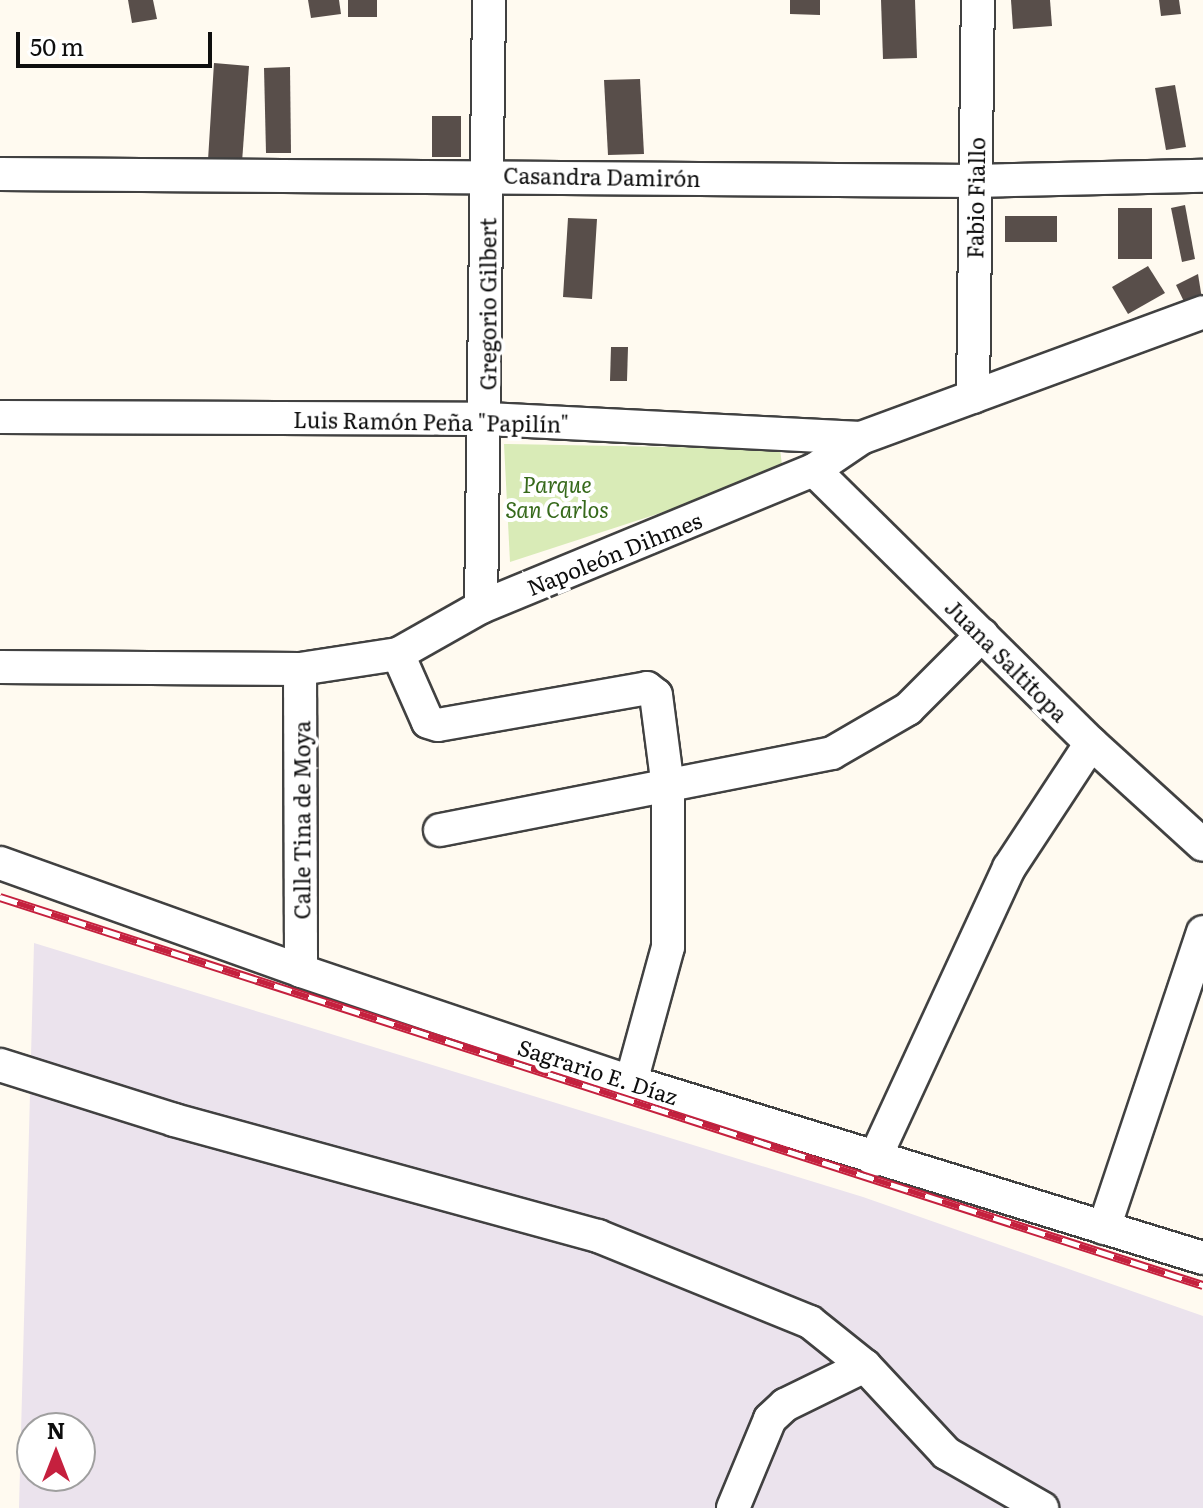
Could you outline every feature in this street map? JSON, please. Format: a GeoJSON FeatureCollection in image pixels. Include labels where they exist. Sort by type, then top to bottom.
{"type":"FeatureCollection","features":[{"type":"Feature","properties":{"kind":"street","name":"Gregorio Gilbert"},"geometry":{"type":"LineString","coordinates":[[481,607],[487,419],[489,0]]}},
{"type":"Feature","properties":{"kind":"street","name":"Fabio Fiallo"},"geometry":{"type":"LineString","coordinates":[[973,397],[978,0]]}},
{"type":"Feature","properties":{"kind":"street","name":"Casandra Damirón"},"geometry":{"type":"LineString","coordinates":[[0,174],[488,175],[975,181],[1203,176]]}},
{"type":"Feature","properties":{"kind":"street","name":"Napoleón Dihmes"},"geometry":{"type":"LineString","coordinates":[[0,667],[300,669],[398,654],[481,607],[814,470],[861,438],[1203,312]]}},
{"type":"Feature","properties":{"kind":"street","name":"Luis Ramón Peña \"Papilín\""},"geometry":{"type":"LineString","coordinates":[[0,417],[487,419],[861,438]]}},
{"type":"Feature","properties":{"kind":"street","name":"Juana Saltitopa"},"geometry":{"type":"LineString","coordinates":[[814,470],[1091,743],[1203,845]]}},
{"type":"Feature","properties":{"kind":"street"},"geometry":{"type":"LineString","coordinates":[[440,830],[668,788],[832,753],[908,709],[982,635]]}},
{"type":"Feature","properties":{"kind":"street"},"geometry":{"type":"LineString","coordinates":[[398,654],[428,722],[438,725],[652,690],[668,788],[668,947],[631,1082]]}},
{"type":"Feature","properties":{"kind":"street","name":"Calle Tina de Moya"},"geometry":{"type":"LineString","coordinates":[[300,669],[301,971]]}},
{"type":"Feature","properties":{"kind":"street"},"geometry":{"type":"LineString","coordinates":[[874,1160],[1009,868],[1091,743]]}},
{"type":"Feature","properties":{"kind":"street","name":"Sagrario E. Díaz"},"geometry":{"type":"LineString","coordinates":[[0,863],[301,971],[631,1082],[874,1160],[1203,1258]]}},
{"type":"Feature","properties":{"kind":"street"},"geometry":{"type":"LineString","coordinates":[[1104,1228],[1203,932]]}},
{"type":"Feature","properties":{"kind":"street"},"geometry":{"type":"LineString","coordinates":[[0,1065],[174,1120],[598,1236],[810,1322],[865,1366],[946,1453],[1042,1508]]}},
{"type":"Feature","properties":{"kind":"street"},"geometry":{"type":"LineString","coordinates":[[733,1508],[770,1419],[785,1405],[865,1366]]}},
{"type":"Feature","properties":{"kind":"shaded area"},"geometry":{"type":"Polygon","coordinates":[[[34,943],[863,1197],[1203,1316],[1203,1508],[19,1508],[19,1492],[96,1492],[96,1412],[22,1412],[34,943]]]}},
{"type":"Feature","properties":{"kind":"green space","name":"Parque San Carlos"},"geometry":{"type":"Polygon","coordinates":[[[504,444],[780,449],[783,473],[510,562],[504,444]]]}},
{"type":"Feature","properties":{"kind":"building"},"geometry":{"type":"Polygon","coordinates":[[[128,0],[153,0],[157,19],[132,23],[128,0]]]}},
{"type":"Feature","properties":{"kind":"building"},"geometry":{"type":"Polygon","coordinates":[[[308,0],[339,0],[341,14],[311,18],[308,0]]]}},
{"type":"Feature","properties":{"kind":"building"},"geometry":{"type":"Polygon","coordinates":[[[348,0],[377,0],[377,17],[348,17],[348,0]]]}},
{"type":"Feature","properties":{"kind":"building"},"geometry":{"type":"Polygon","coordinates":[[[790,0],[820,0],[820,15],[790,14],[790,0]]]}},
{"type":"Feature","properties":{"kind":"building"},"geometry":{"type":"Polygon","coordinates":[[[881,0],[915,0],[917,58],[883,59],[881,0]]]}},
{"type":"Feature","properties":{"kind":"building"},"geometry":{"type":"Polygon","coordinates":[[[1011,0],[1050,0],[1052,26],[1013,29],[1011,0]]]}},
{"type":"Feature","properties":{"kind":"building"},"geometry":{"type":"Polygon","coordinates":[[[1159,0],[1179,0],[1181,14],[1161,16],[1159,0]]]}},
{"type":"Feature","properties":{"kind":"building"},"geometry":{"type":"Polygon","coordinates":[[[214,63],[249,66],[242,162],[208,160],[214,63]]]}},
{"type":"Feature","properties":{"kind":"building"},"geometry":{"type":"Polygon","coordinates":[[[290,67],[291,153],[266,153],[264,68],[290,67]]]}},
{"type":"Feature","properties":{"kind":"building"},"geometry":{"type":"Polygon","coordinates":[[[640,79],[644,154],[608,155],[604,80],[640,79]]]}},
{"type":"Feature","properties":{"kind":"building"},"geometry":{"type":"Polygon","coordinates":[[[1175,85],[1186,147],[1166,150],[1155,88],[1175,85]]]}},
{"type":"Feature","properties":{"kind":"building"},"geometry":{"type":"Polygon","coordinates":[[[432,116],[461,116],[461,157],[432,157],[432,116]]]}},
{"type":"Feature","properties":{"kind":"building"},"geometry":{"type":"Polygon","coordinates":[[[1185,205],[1195,259],[1182,262],[1171,208],[1185,205]]]}},
{"type":"Feature","properties":{"kind":"building"},"geometry":{"type":"Polygon","coordinates":[[[1118,208],[1152,208],[1152,259],[1118,259],[1118,208]]]}},
{"type":"Feature","properties":{"kind":"building"},"geometry":{"type":"Polygon","coordinates":[[[1005,216],[1057,216],[1057,242],[1005,242],[1005,216]]]}},
{"type":"Feature","properties":{"kind":"building"},"geometry":{"type":"Polygon","coordinates":[[[568,218],[597,219],[592,299],[563,297],[568,218]]]}},
{"type":"Feature","properties":{"kind":"building"},"geometry":{"type":"Polygon","coordinates":[[[1148,266],[1165,293],[1128,314],[1112,287],[1148,266]]]}},
{"type":"Feature","properties":{"kind":"building"},"geometry":{"type":"Polygon","coordinates":[[[1198,274],[1203,305],[1189,312],[1176,285],[1198,274]]]}},
{"type":"Feature","properties":{"kind":"building"},"geometry":{"type":"Polygon","coordinates":[[[611,347],[628,347],[627,381],[610,381],[611,347]]]}},
{"type":"Feature","properties":{"kind":"railway"},"geometry":{"type":"LineString","coordinates":[[0,897],[1203,1285]]}}]}
